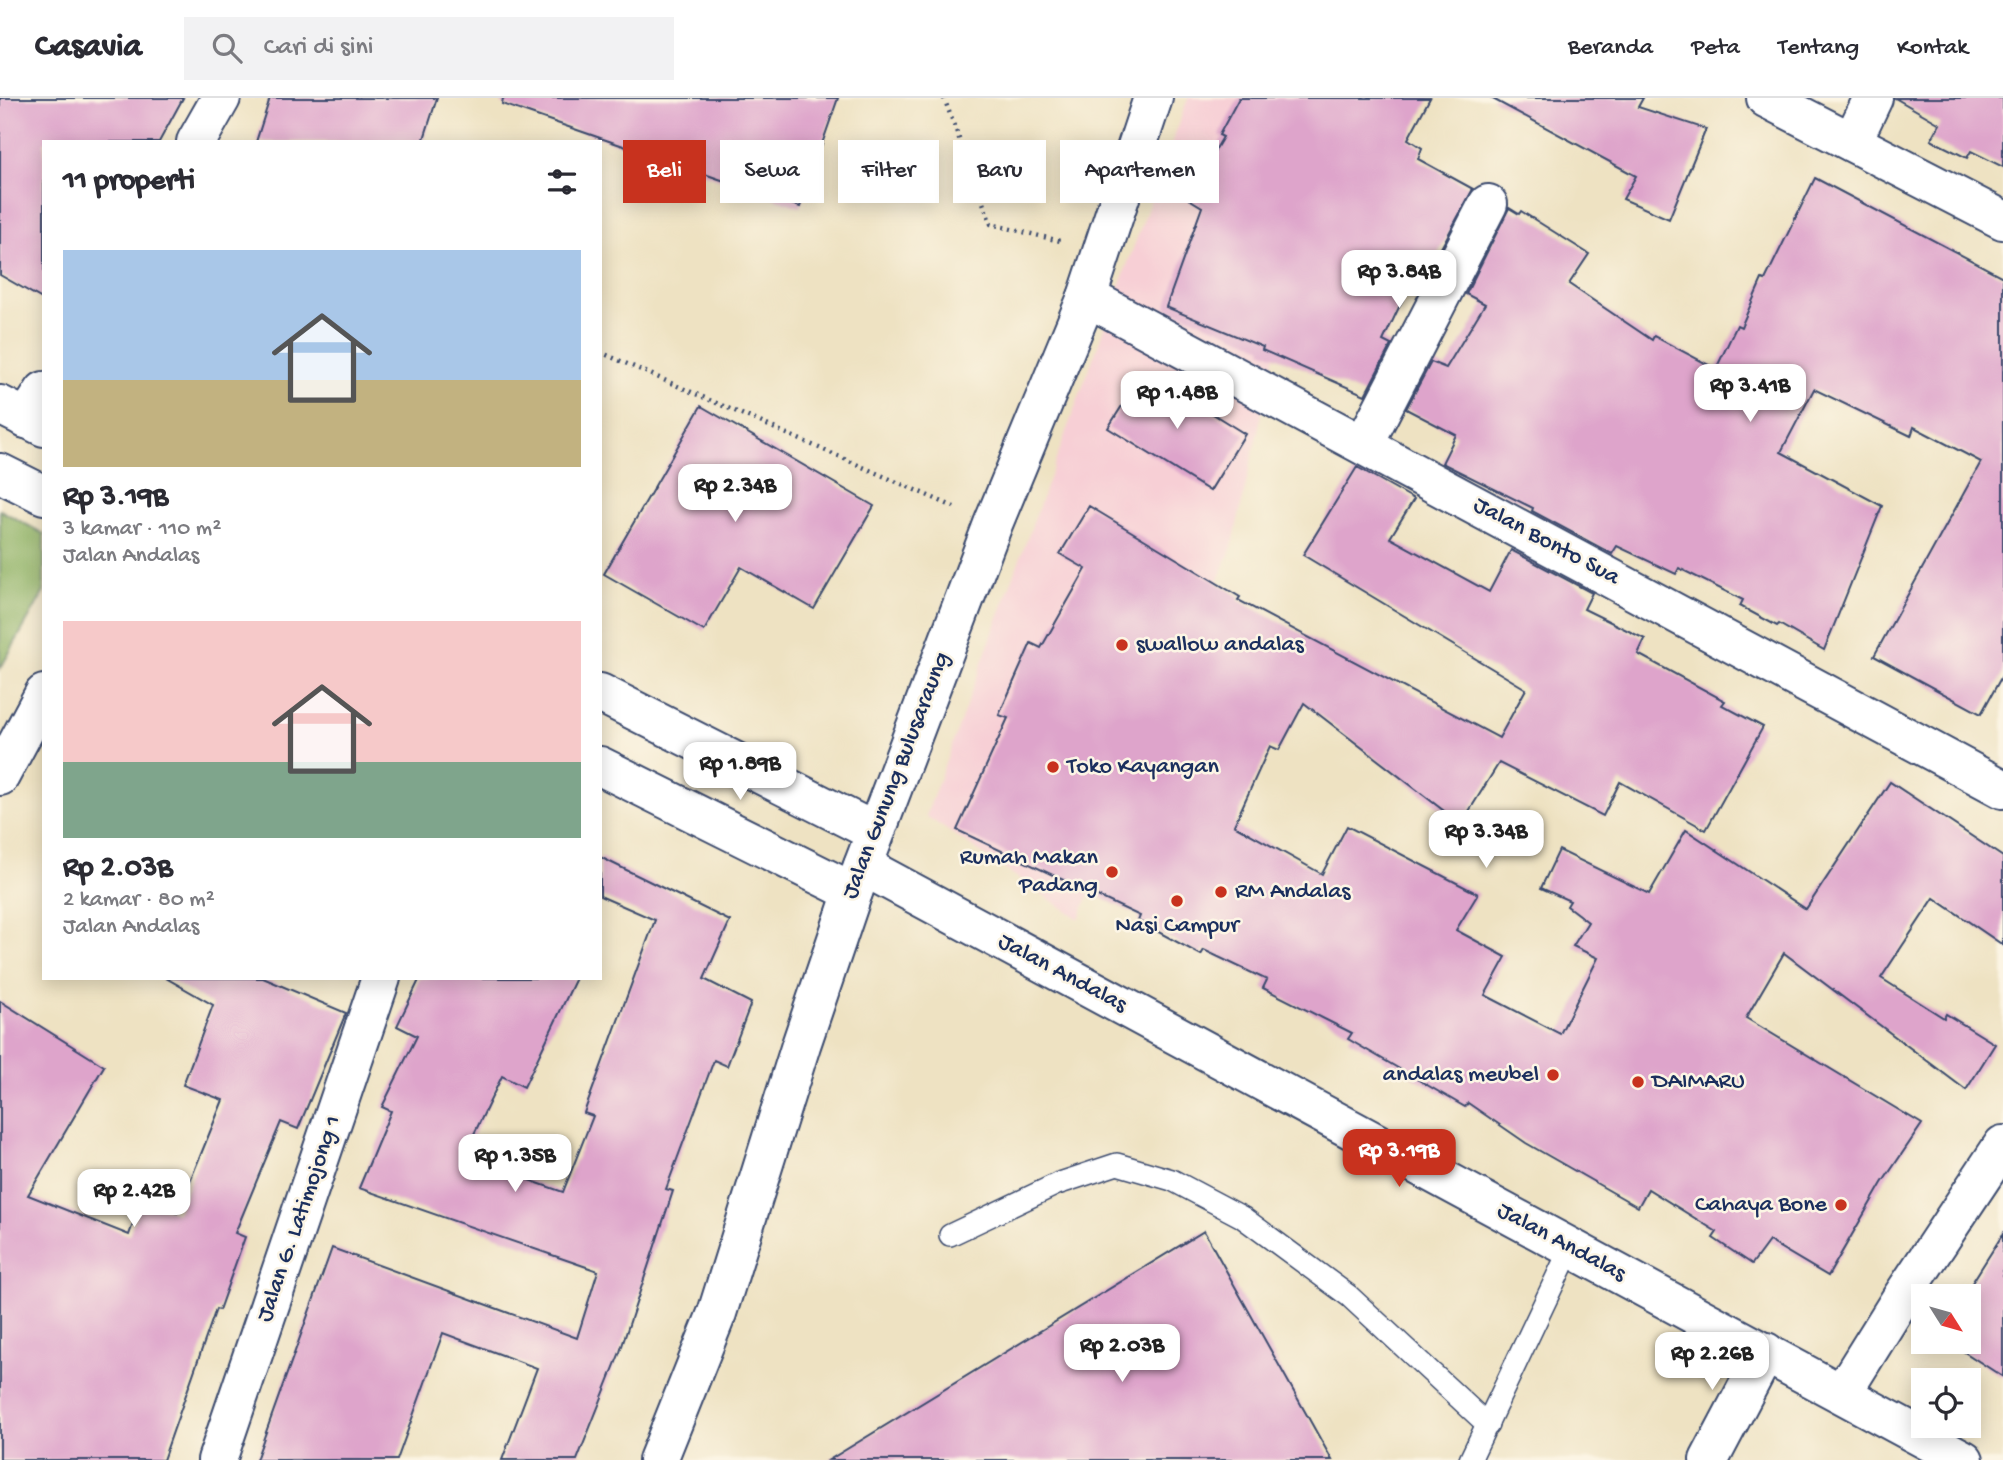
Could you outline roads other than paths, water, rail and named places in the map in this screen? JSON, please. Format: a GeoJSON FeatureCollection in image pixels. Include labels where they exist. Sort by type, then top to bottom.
{"type":"FeatureCollection","features":[{"type":"Feature","properties":{"kind":"main road"},"geometry":{"type":"LineString","coordinates":[[197,140],[221,98]]}},
{"type":"Feature","properties":{"kind":"main road","name":"Jalan Gunung Bulusaraung"},"geometry":{"type":"LineString","coordinates":[[658,1460],[718,1313],[801,1045],[864,863],[993,524],[1087,297],[1153,98]]}},
{"type":"Feature","properties":{"kind":"main road"},"geometry":{"type":"LineString","coordinates":[[1766,98],[2003,220]]}},
{"type":"Feature","properties":{"kind":"main road"},"geometry":{"type":"LineString","coordinates":[[1852,142],[1873,98]]}},
{"type":"Feature","properties":{"kind":"main road"},"geometry":{"type":"LineString","coordinates":[[1364,444],[1488,204]]}},
{"type":"Feature","properties":{"kind":"main road","name":"Jalan Bonto Sua"},"geometry":{"type":"LineString","coordinates":[[1087,297],[2003,789]]}},
{"type":"Feature","properties":{"kind":"main road"},"geometry":{"type":"LineString","coordinates":[[0,473],[42,494]]}},
{"type":"Feature","properties":{"kind":"main road"},"geometry":{"type":"LineString","coordinates":[[602,694],[864,863]]}},
{"type":"Feature","properties":{"kind":"main road"},"geometry":{"type":"LineString","coordinates":[[0,776],[42,698]]}},
{"type":"Feature","properties":{"kind":"main road"},"geometry":{"type":"LineString","coordinates":[[602,767],[864,863]]}},
{"type":"Feature","properties":{"kind":"main road","name":"Jalan Andalas"},"geometry":{"type":"LineString","coordinates":[[864,863],[1570,1249],[1964,1460]]}},
{"type":"Feature","properties":{"kind":"main road","name":"Jalan G. Latimojong 1"},"geometry":{"type":"LineString","coordinates":[[217,1460],[380,980]]}},
{"type":"Feature","properties":{"kind":"main road"},"geometry":{"type":"LineString","coordinates":[[1842,1393],[2003,1145]]}},
{"type":"Feature","properties":{"kind":"main road"},"geometry":{"type":"LineString","coordinates":[[1709,1460],[1766,1352]]}},
{"type":"Feature","properties":{"kind":"lane"},"geometry":{"type":"LineString","coordinates":[[950,1235],[1057,1184],[1117,1164],[1172,1180],[1242,1217],[1349,1296],[1488,1425]]}},
{"type":"Feature","properties":{"kind":"lane"},"geometry":{"type":"LineString","coordinates":[[1470,1460],[1570,1249]]}},
{"type":"Feature","properties":{"kind":"place","name":"swallow andalas"},"geometry":{"type":"Point","coordinates":[1122,645]}},
{"type":"Feature","properties":{"kind":"place","name":"Toko Kayangan"},"geometry":{"type":"Point","coordinates":[1053,767]}},
{"type":"Feature","properties":{"kind":"place","name":"Rumah Makan Padang"},"geometry":{"type":"Point","coordinates":[1112,872]}},
{"type":"Feature","properties":{"kind":"place","name":"RM Andalas"},"geometry":{"type":"Point","coordinates":[1221,892]}},
{"type":"Feature","properties":{"kind":"place","name":"Nasi Campur"},"geometry":{"type":"Point","coordinates":[1177,901]}},
{"type":"Feature","properties":{"kind":"place","name":"andalas meubel"},"geometry":{"type":"Point","coordinates":[1553,1075]}},
{"type":"Feature","properties":{"kind":"place","name":"DAIMARU"},"geometry":{"type":"Point","coordinates":[1638,1082]}},
{"type":"Feature","properties":{"kind":"place","name":"Cahaya Bone"},"geometry":{"type":"Point","coordinates":[1841,1205]}}]}
